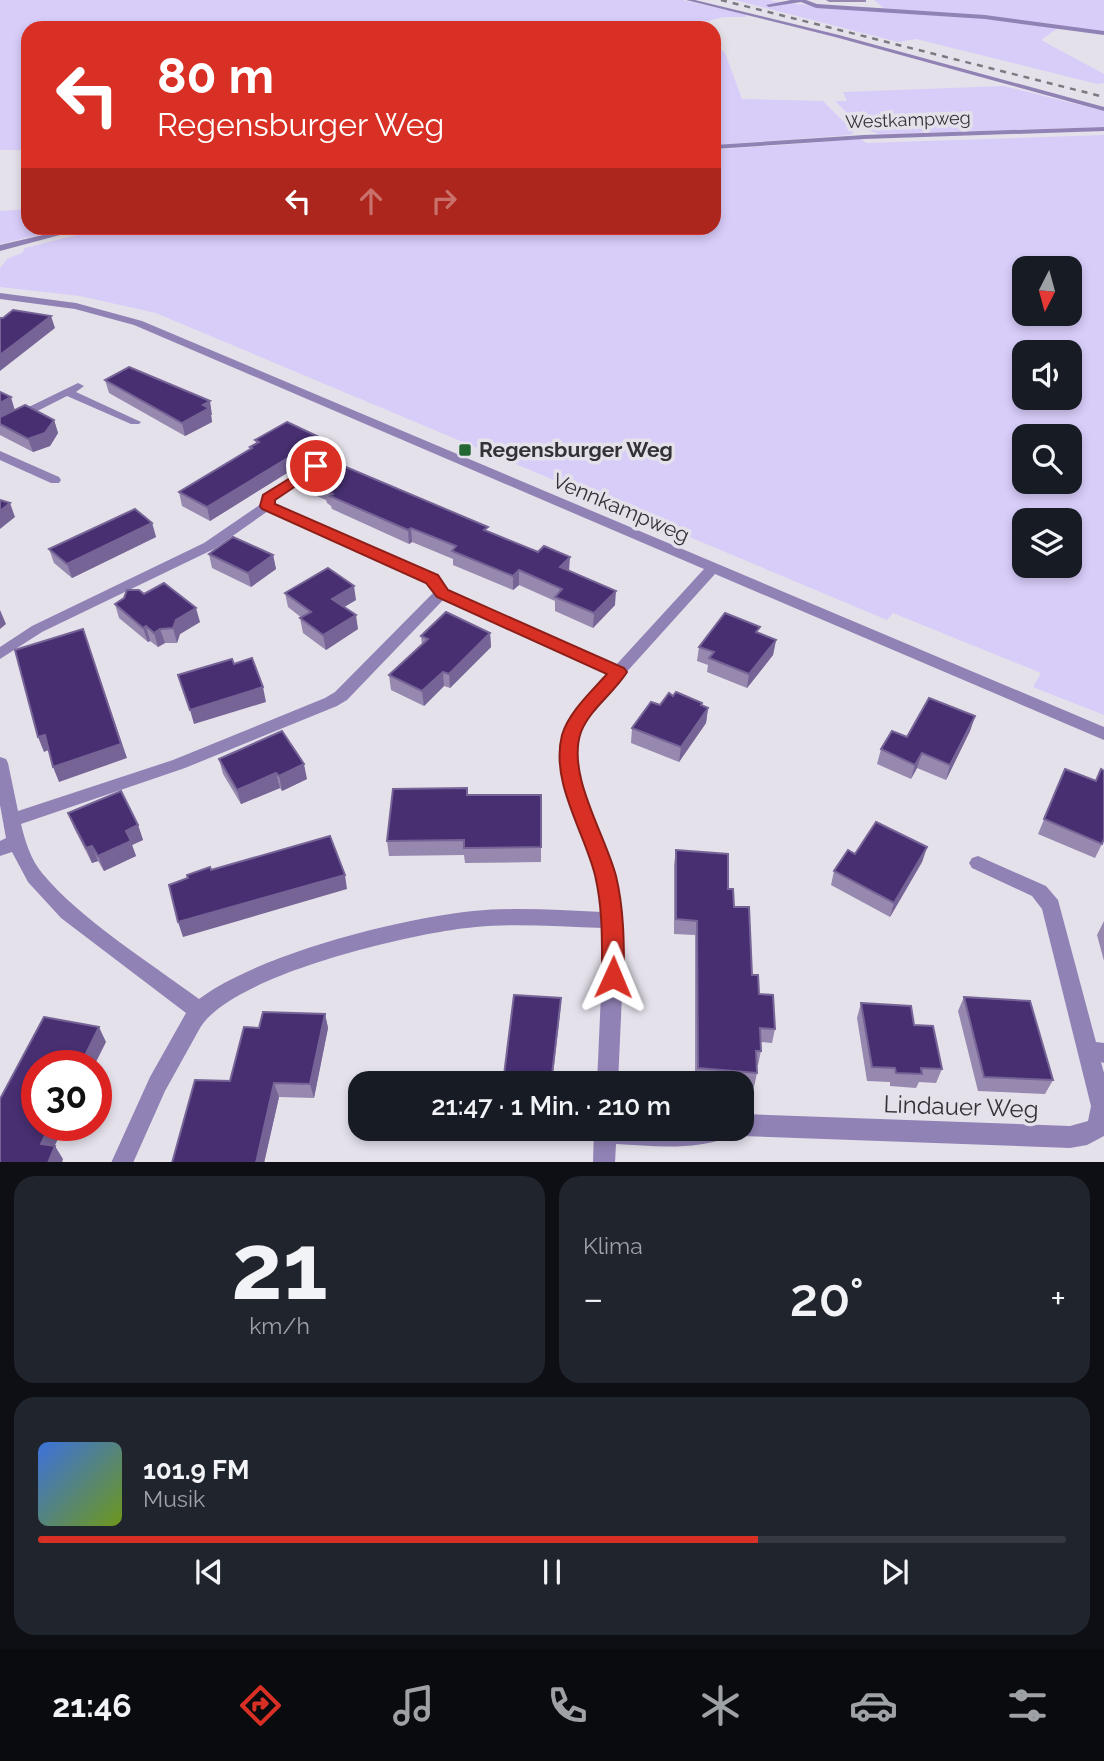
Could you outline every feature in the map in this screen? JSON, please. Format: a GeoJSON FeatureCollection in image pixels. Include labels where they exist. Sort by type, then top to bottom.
{"type":"FeatureCollection","features":[{"type":"Feature","properties":{"kind":"street"},"geometry":{"type":"LineString","coordinates":[[769,5],[802,0],[816,6],[999,18],[1104,33]]}},
{"type":"Feature","properties":{"kind":"street","name":"Westkampweg"},"geometry":{"type":"LineString","coordinates":[[721,147],[863,137],[1104,129]]}},
{"type":"Feature","properties":{"kind":"street"},"geometry":{"type":"LineString","coordinates":[[0,248],[53,235]]}},
{"type":"Feature","properties":{"kind":"street","name":"Vennkampweg"},"geometry":{"type":"LineString","coordinates":[[0,296],[76,306],[138,323],[1104,734]]}},
{"type":"Feature","properties":{"kind":"street"},"geometry":{"type":"LineString","coordinates":[[0,426],[73,389],[135,422]]}},
{"type":"Feature","properties":{"kind":"street"},"geometry":{"type":"LineString","coordinates":[[0,455],[55,480]]}},
{"type":"Feature","properties":{"kind":"street"},"geometry":{"type":"LineString","coordinates":[[0,654],[37,629],[209,546],[267,506],[268,498],[316,466]]}},
{"type":"Feature","properties":{"kind":"street"},"geometry":{"type":"LineString","coordinates":[[267,506],[432,579],[442,593],[618,672]]}},
{"type":"Feature","properties":{"kind":"street"},"geometry":{"type":"LineString","coordinates":[[608,1071],[613,920],[604,872],[571,776],[568,754],[572,732],[581,716],[618,672],[713,568]]}},
{"type":"Feature","properties":{"kind":"street"},"geometry":{"type":"LineString","coordinates":[[12,820],[179,764],[331,702],[442,593]]}},
{"type":"Feature","properties":{"kind":"street"},"geometry":{"type":"LineString","coordinates":[[0,763],[12,820],[8,845],[68,912],[200,1011]]}},
{"type":"Feature","properties":{"kind":"street","name":"Lindauer Weg"},"geometry":{"type":"LineString","coordinates":[[754,1125],[1070,1137],[1087,1135],[1097,1128],[1102,1106],[1096,1052],[1051,906],[1039,891],[978,863]]}},
{"type":"Feature","properties":{"kind":"street"},"geometry":{"type":"LineString","coordinates":[[122,1162],[163,1070],[200,1011],[228,990],[279,969],[343,948],[440,923],[525,918],[613,920]]}},
{"type":"Feature","properties":{"kind":"street"},"geometry":{"type":"LineString","coordinates":[[604,1162],[605,1141]]}},
{"type":"Feature","properties":{"kind":"lane"},"geometry":{"type":"LineString","coordinates":[[689,0],[837,36],[1104,109]]}},
{"type":"Feature","properties":{"kind":"shaded area"},"geometry":{"type":"Polygon","coordinates":[[[0,0],[682,0],[745,14],[746,17],[723,17],[708,21],[21,21],[21,150],[0,150],[0,0]]]}},
{"type":"Feature","properties":{"kind":"shaded area"},"geometry":{"type":"Polygon","coordinates":[[[735,0],[773,0],[770,1],[850,10],[885,9],[874,0],[1104,0],[1104,34],[1058,28],[1041,40],[1104,74],[1104,83],[1097,84],[916,39],[898,42],[735,0]]]}},
{"type":"Feature","properties":{"kind":"shaded area"},"geometry":{"type":"Polygon","coordinates":[[[721,50],[725,53],[742,99],[823,101],[854,132],[850,135],[721,144],[721,50]]]}},
{"type":"Feature","properties":{"kind":"shaded area"},"geometry":{"type":"Polygon","coordinates":[[[1004,86],[1104,111],[1104,127],[880,134],[863,129],[835,101],[847,101],[843,92],[1004,86]]]}},
{"type":"Feature","properties":{"kind":"shaded area"},"geometry":{"type":"Polygon","coordinates":[[[1104,135],[1104,715],[1033,687],[1041,673],[893,613],[887,620],[156,313],[80,296],[0,287],[0,268],[7,259],[22,253],[25,248],[77,235],[721,235],[721,149],[861,139],[866,143],[1104,135]]]}},
{"type":"Feature","properties":{"kind":"shaded area"},"geometry":{"type":"Polygon","coordinates":[[[21,210],[21,235],[38,235],[0,244],[0,211],[21,210]]]}},
{"type":"Feature","properties":{"kind":"building"},"geometry":{"type":"Polygon","coordinates":[[[13,310],[51,316],[0,355],[0,318],[13,310]]]}},
{"type":"Feature","properties":{"kind":"building"},"geometry":{"type":"Polygon","coordinates":[[[129,367],[210,401],[203,405],[209,408],[182,423],[105,380],[129,367]]]}},
{"type":"Feature","properties":{"kind":"building"},"geometry":{"type":"Polygon","coordinates":[[[0,392],[11,397],[0,403],[0,392]]]}},
{"type":"Feature","properties":{"kind":"building"},"geometry":{"type":"Polygon","coordinates":[[[25,405],[54,420],[45,433],[28,439],[0,424],[0,417],[25,405]]]}},
{"type":"Feature","properties":{"kind":"building"},"geometry":{"type":"Polygon","coordinates":[[[287,422],[317,436],[301,445],[306,447],[207,507],[179,492],[252,448],[250,447],[259,442],[255,440],[287,422]]]}},
{"type":"Feature","properties":{"kind":"building"},"geometry":{"type":"Polygon","coordinates":[[[334,462],[488,527],[484,530],[538,552],[544,546],[570,557],[560,567],[616,591],[594,613],[555,597],[562,589],[519,570],[513,576],[452,551],[456,546],[411,528],[408,530],[330,496],[333,494],[325,490],[327,487],[310,480],[334,462]]]}},
{"type":"Feature","properties":{"kind":"building"},"geometry":{"type":"Polygon","coordinates":[[[0,500],[10,503],[0,511],[0,500]]]}},
{"type":"Feature","properties":{"kind":"building"},"geometry":{"type":"Polygon","coordinates":[[[135,509],[152,523],[67,564],[49,549],[135,509]]]}},
{"type":"Feature","properties":{"kind":"building"},"geometry":{"type":"Polygon","coordinates":[[[233,537],[273,555],[248,573],[209,554],[233,537]]]}},
{"type":"Feature","properties":{"kind":"building"},"geometry":{"type":"Polygon","coordinates":[[[328,568],[354,586],[332,599],[356,615],[323,635],[300,618],[311,612],[285,593],[328,568]]]}},
{"type":"Feature","properties":{"kind":"building"},"geometry":{"type":"Polygon","coordinates":[[[164,583],[196,608],[176,620],[173,628],[160,629],[154,633],[146,626],[143,628],[115,604],[124,598],[127,590],[139,590],[144,594],[164,583]]]}},
{"type":"Feature","properties":{"kind":"building"},"geometry":{"type":"Polygon","coordinates":[[[446,612],[490,633],[449,674],[443,672],[422,691],[389,675],[428,639],[421,636],[446,612]]]}},
{"type":"Feature","properties":{"kind":"building"},"geometry":{"type":"Polygon","coordinates":[[[725,613],[760,627],[756,632],[776,640],[749,674],[709,658],[714,652],[699,647],[725,613]]]}},
{"type":"Feature","properties":{"kind":"building"},"geometry":{"type":"Polygon","coordinates":[[[83,629],[121,744],[53,767],[45,735],[38,737],[15,650],[83,629]]]}},
{"type":"Feature","properties":{"kind":"building"},"geometry":{"type":"Polygon","coordinates":[[[252,658],[263,687],[190,710],[178,675],[232,659],[234,664],[252,658]]]}},
{"type":"Feature","properties":{"kind":"building"},"geometry":{"type":"Polygon","coordinates":[[[676,692],[708,708],[681,747],[632,728],[651,702],[660,705],[669,693],[673,696],[676,692]]]}},
{"type":"Feature","properties":{"kind":"building"},"geometry":{"type":"Polygon","coordinates":[[[929,698],[975,716],[950,765],[922,753],[915,765],[881,749],[892,731],[907,737],[929,698]]]}},
{"type":"Feature","properties":{"kind":"building"},"geometry":{"type":"Polygon","coordinates":[[[282,731],[304,764],[279,776],[276,773],[237,790],[219,759],[282,731]]]}},
{"type":"Feature","properties":{"kind":"building"},"geometry":{"type":"Polygon","coordinates":[[[1065,769],[1096,781],[1101,769],[1104,771],[1102,844],[1044,819],[1065,769]]]}},
{"type":"Feature","properties":{"kind":"building"},"geometry":{"type":"Polygon","coordinates":[[[467,788],[467,795],[541,795],[541,847],[464,848],[464,840],[387,841],[393,789],[467,788]]]}},
{"type":"Feature","properties":{"kind":"building"},"geometry":{"type":"Polygon","coordinates":[[[121,791],[138,825],[126,831],[131,841],[98,856],[92,846],[86,848],[68,813],[121,791]]]}},
{"type":"Feature","properties":{"kind":"building"},"geometry":{"type":"Polygon","coordinates":[[[876,822],[927,847],[894,903],[834,871],[848,850],[855,854],[876,822]]]}},
{"type":"Feature","properties":{"kind":"building"},"geometry":{"type":"Polygon","coordinates":[[[330,836],[345,875],[178,922],[169,885],[210,867],[211,870],[330,836]]]}},
{"type":"Feature","properties":{"kind":"building"},"geometry":{"type":"Polygon","coordinates":[[[676,850],[728,854],[728,889],[733,889],[734,907],[749,907],[752,975],[758,975],[759,994],[773,995],[775,1029],[760,1028],[761,1051],[756,1051],[757,1073],[698,1068],[697,921],[676,919],[676,850]]]}},
{"type":"Feature","properties":{"kind":"building"},"geometry":{"type":"Polygon","coordinates":[[[514,995],[561,998],[552,1071],[504,1071],[514,995]]]}},
{"type":"Feature","properties":{"kind":"building"},"geometry":{"type":"Polygon","coordinates":[[[964,997],[1030,1001],[1053,1080],[984,1077],[964,997]]]}},
{"type":"Feature","properties":{"kind":"building"},"geometry":{"type":"Polygon","coordinates":[[[861,1003],[911,1006],[914,1025],[933,1026],[942,1069],[921,1068],[922,1074],[896,1073],[895,1068],[872,1067],[861,1003]]]}},
{"type":"Feature","properties":{"kind":"building"},"geometry":{"type":"Polygon","coordinates":[[[263,1012],[325,1014],[310,1084],[274,1083],[256,1162],[172,1162],[195,1080],[230,1081],[244,1027],[259,1028],[263,1012]]]}},
{"type":"Feature","properties":{"kind":"building"},"geometry":{"type":"Polygon","coordinates":[[[44,1017],[99,1027],[88,1050],[26,1050],[44,1017]]]}},
{"type":"Feature","properties":{"kind":"building"},"geometry":{"type":"Polygon","coordinates":[[[21,1060],[21,1141],[42,1141],[41,1144],[55,1146],[48,1162],[0,1162],[0,1099],[21,1060]]]}},
{"type":"Feature","properties":{"kind":"railway"},"geometry":{"type":"LineString","coordinates":[[721,0],[1104,97]]}},
{"type":"Feature","properties":{"kind":"place","name":"Regensburger Weg"},"geometry":{"type":"Point","coordinates":[465,450]}},
{"type":"Feature","properties":{"kind":"route"},"geometry":{"type":"LineString","coordinates":[[316,466],[268,498],[267,506],[432,579],[442,593],[618,672],[581,716],[572,732],[568,754],[571,776],[609,893],[613,920],[613,977]]}}]}
